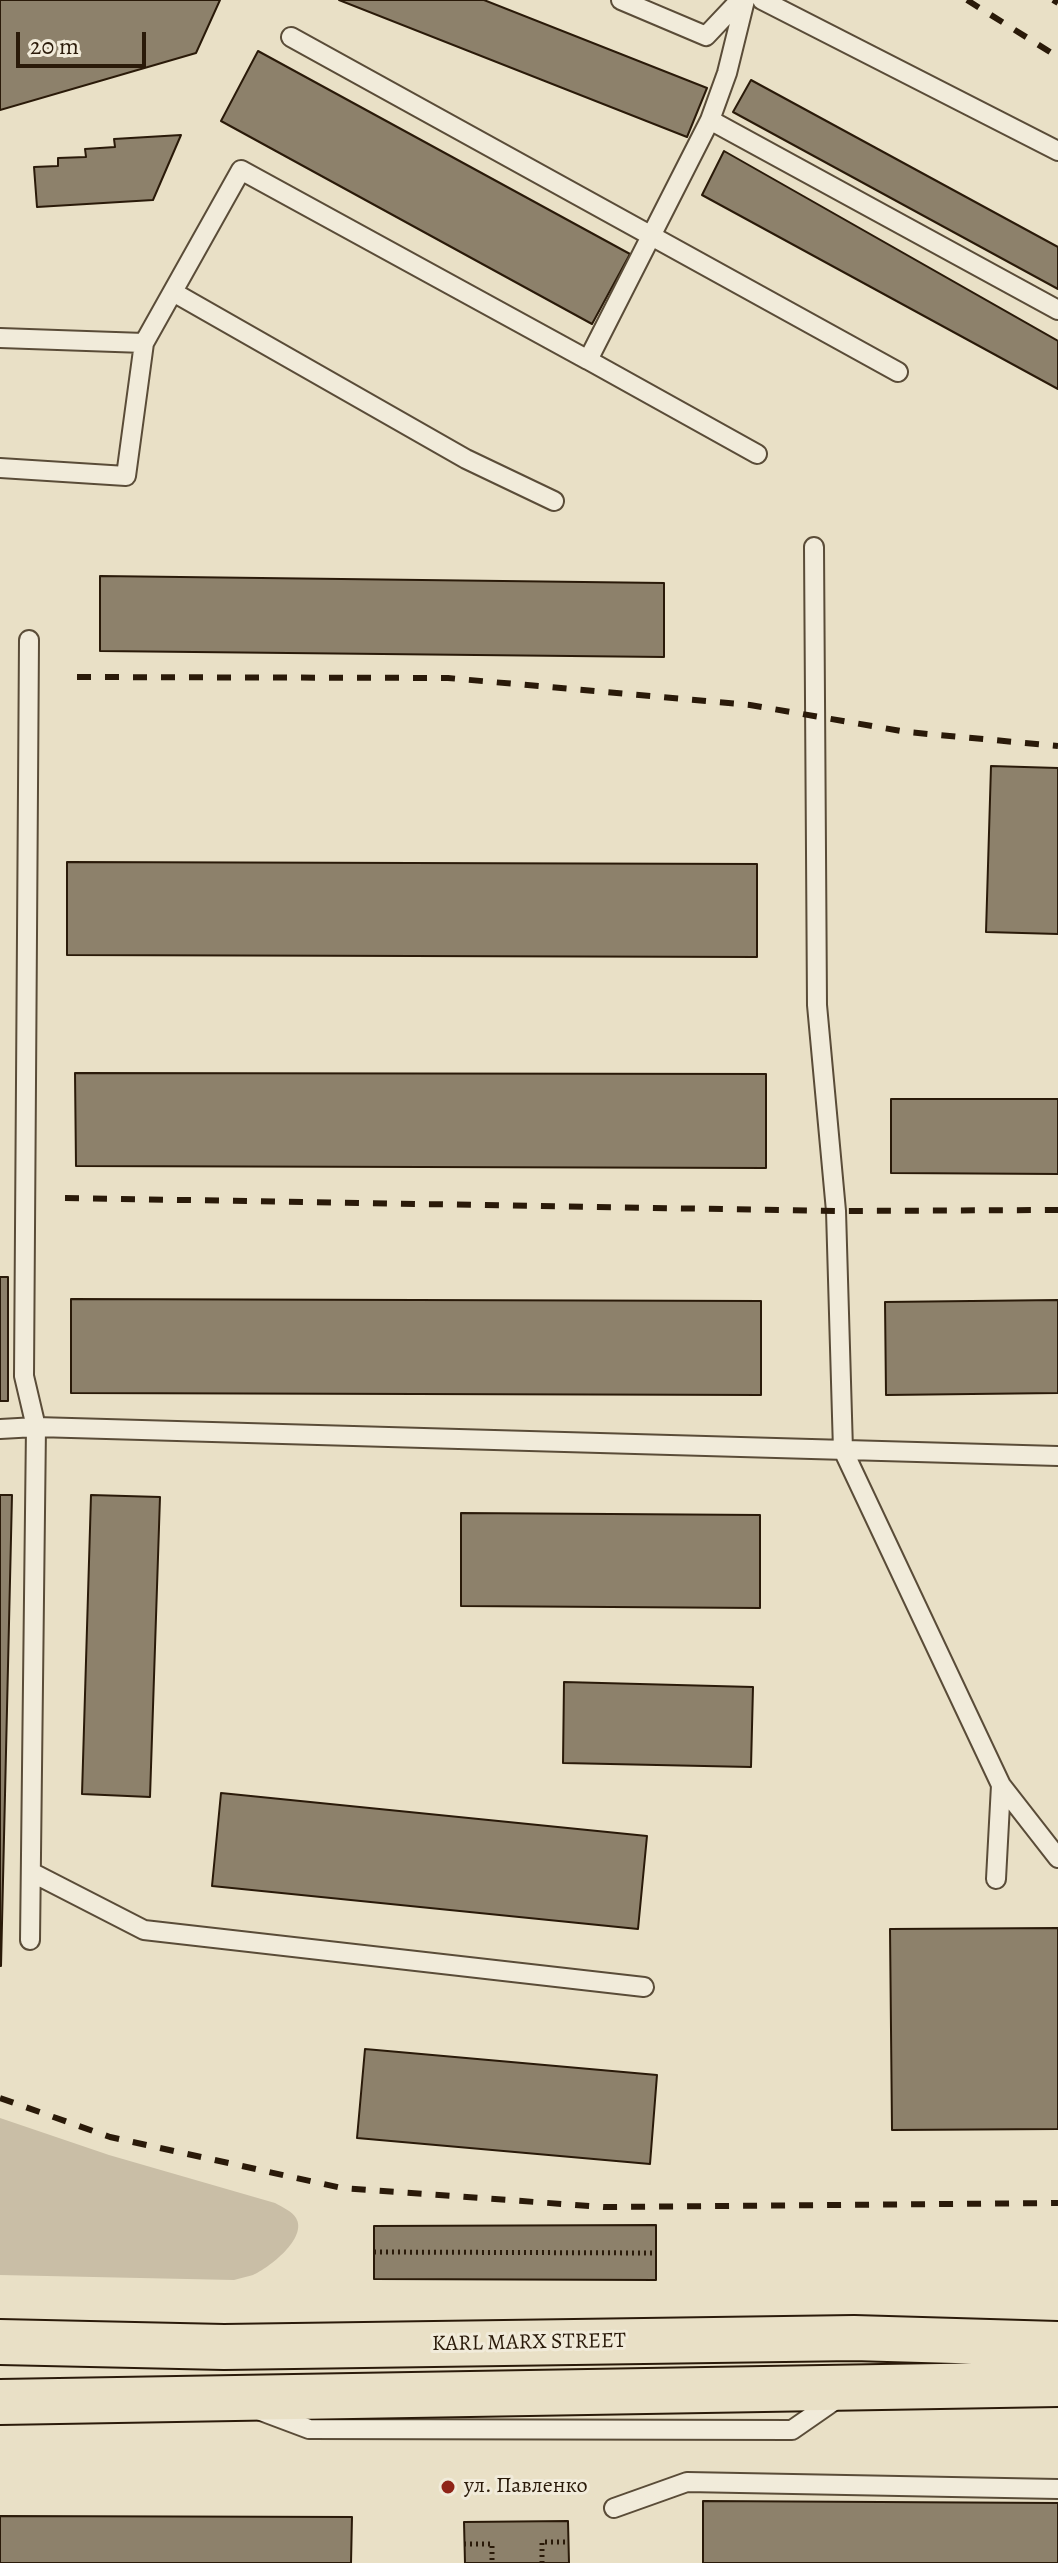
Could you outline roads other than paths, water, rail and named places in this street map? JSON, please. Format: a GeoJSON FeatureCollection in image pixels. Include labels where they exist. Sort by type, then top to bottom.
{"type":"FeatureCollection","features":[{"type":"Feature","properties":{"kind":"main road","name":"KARL MARX STREET"},"geometry":{"type":"LineString","coordinates":[[0,2342],[224,2347],[854,2338],[1058,2344]]}},
{"type":"Feature","properties":{"kind":"main road"},"geometry":{"type":"LineString","coordinates":[[0,2402],[1058,2384]]}},
{"type":"Feature","properties":{"kind":"lane"},"geometry":{"type":"LineString","coordinates":[[621,0],[706,36],[743,0]]}},
{"type":"Feature","properties":{"kind":"lane"},"geometry":{"type":"LineString","coordinates":[[588,360],[710,120],[727,73],[743,0]]}},
{"type":"Feature","properties":{"kind":"lane"},"geometry":{"type":"LineString","coordinates":[[762,0],[1058,151]]}},
{"type":"Feature","properties":{"kind":"lane"},"geometry":{"type":"LineString","coordinates":[[291,37],[898,372]]}},
{"type":"Feature","properties":{"kind":"lane"},"geometry":{"type":"LineString","coordinates":[[710,120],[1058,310]]}},
{"type":"Feature","properties":{"kind":"lane"},"geometry":{"type":"LineString","coordinates":[[0,468],[126,476],[144,343],[241,170],[757,454]]}},
{"type":"Feature","properties":{"kind":"lane"},"geometry":{"type":"LineString","coordinates":[[173,292],[466,459],[554,501]]}},
{"type":"Feature","properties":{"kind":"lane"},"geometry":{"type":"LineString","coordinates":[[0,338],[144,343]]}},
{"type":"Feature","properties":{"kind":"lane"},"geometry":{"type":"LineString","coordinates":[[814,547],[817,1005],[836,1211],[843,1450],[1001,1785],[1058,1858]]}},
{"type":"Feature","properties":{"kind":"lane"},"geometry":{"type":"LineString","coordinates":[[29,640],[24,1376],[36,1427],[30,1940]]}},
{"type":"Feature","properties":{"kind":"lane"},"geometry":{"type":"LineString","coordinates":[[0,1429],[36,1427],[1058,1456]]}},
{"type":"Feature","properties":{"kind":"lane"},"geometry":{"type":"LineString","coordinates":[[996,1879],[1001,1785]]}},
{"type":"Feature","properties":{"kind":"lane"},"geometry":{"type":"LineString","coordinates":[[31,1872],[144,1930],[644,1987]]}},
{"type":"Feature","properties":{"kind":"lane"},"geometry":{"type":"LineString","coordinates":[[614,2508],[687,2482],[1058,2489]]}},
{"type":"Feature","properties":{"kind":"railway"},"geometry":{"type":"LineString","coordinates":[[967,0],[1058,57]]}},
{"type":"Feature","properties":{"kind":"railway"},"geometry":{"type":"LineString","coordinates":[[1053,0],[1058,3]]}},
{"type":"Feature","properties":{"kind":"railway"},"geometry":{"type":"LineString","coordinates":[[77,677],[448,678],[750,705],[907,732],[1058,746]]}},
{"type":"Feature","properties":{"kind":"railway"},"geometry":{"type":"LineString","coordinates":[[65,1198],[836,1211],[1058,1210]]}},
{"type":"Feature","properties":{"kind":"railway"},"geometry":{"type":"LineString","coordinates":[[0,2098],[110,2137],[342,2188],[604,2207],[1058,2203]]}},
{"type":"Feature","properties":{"kind":"place","name":"ул. Павленко"},"geometry":{"type":"Point","coordinates":[448,2487]}}]}
